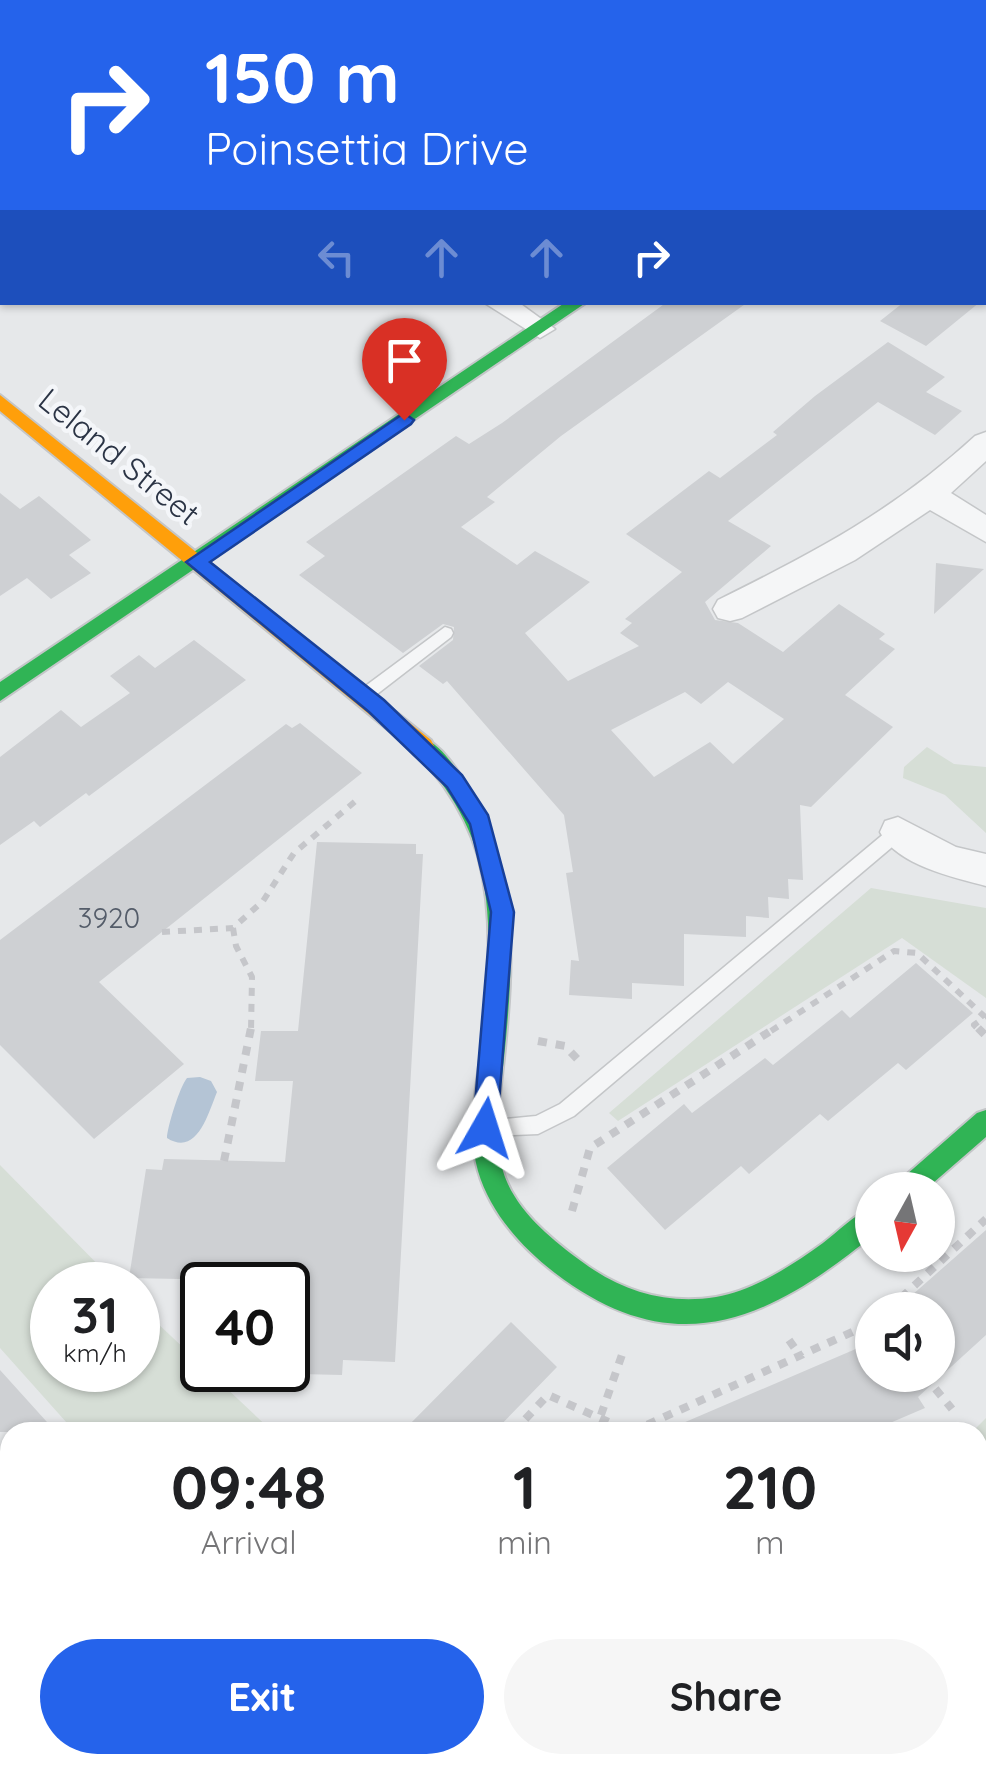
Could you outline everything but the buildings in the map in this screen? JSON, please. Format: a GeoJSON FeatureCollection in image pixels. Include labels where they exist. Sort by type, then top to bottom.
{"type":"FeatureCollection","features":[{"type":"Feature","properties":{"kind":"street"},"geometry":{"type":"LineString","coordinates":[[503,305],[540,329]]}},
{"type":"Feature","properties":{"kind":"street"},"geometry":{"type":"LineString","coordinates":[[0,693],[575,305]]}},
{"type":"Feature","properties":{"kind":"street","name":"Leland Street"},"geometry":{"type":"LineString","coordinates":[[0,401],[364,696],[455,781],[480,822],[503,912],[485,1128],[492,1177],[508,1206],[572,1272],[617,1297],[685,1312],[732,1307],[782,1292],[855,1235]]}},
{"type":"Feature","properties":{"kind":"street"},"geometry":{"type":"LineString","coordinates":[[730,609],[844,552],[930,495],[986,443]]}},
{"type":"Feature","properties":{"kind":"street"},"geometry":{"type":"LineString","coordinates":[[930,495],[986,530]]}},
{"type":"Feature","properties":{"kind":"street"},"geometry":{"type":"LineString","coordinates":[[898,832],[928,852],[986,870]]}},
{"type":"Feature","properties":{"kind":"street"},"geometry":{"type":"LineString","coordinates":[[928,1172],[986,1122]]}},
{"type":"Feature","properties":{"kind":"lane"},"geometry":{"type":"LineString","coordinates":[[364,696],[445,633]]}},
{"type":"Feature","properties":{"kind":"lane"},"geometry":{"type":"LineString","coordinates":[[485,1128],[528,1126],[553,1119],[898,832]]}},
{"type":"Feature","properties":{"kind":"path"},"geometry":{"type":"LineString","coordinates":[[162,932],[181,934],[212,926],[233,928],[262,902],[294,853],[358,799]]}},
{"type":"Feature","properties":{"kind":"path"},"geometry":{"type":"LineString","coordinates":[[224,1160],[245,1063],[253,980],[233,950],[233,928]]}},
{"type":"Feature","properties":{"kind":"path"},"geometry":{"type":"LineString","coordinates":[[571,1212],[590,1148],[894,950],[917,953],[985,1017],[974,1025],[986,1036]]}},
{"type":"Feature","properties":{"kind":"path"},"geometry":{"type":"LineString","coordinates":[[536,1040],[565,1046],[600,1082]]}},
{"type":"Feature","properties":{"kind":"path"},"geometry":{"type":"LineString","coordinates":[[908,1292],[986,1220]]}},
{"type":"Feature","properties":{"kind":"path"},"geometry":{"type":"LineString","coordinates":[[654,1422],[855,1331]]}},
{"type":"Feature","properties":{"kind":"path"},"geometry":{"type":"LineString","coordinates":[[789,1340],[800,1358]]}},
{"type":"Feature","properties":{"kind":"path"},"geometry":{"type":"LineString","coordinates":[[599,1422],[626,1344]]}},
{"type":"Feature","properties":{"kind":"path"},"geometry":{"type":"LineString","coordinates":[[938,1392],[952,1409]]}},
{"type":"Feature","properties":{"kind":"path"},"geometry":{"type":"LineString","coordinates":[[523,1422],[548,1396],[609,1422]]}},
{"type":"Feature","properties":{"kind":"shaded area"},"geometry":{"type":"Polygon","coordinates":[[[927,747],[954,764],[986,767],[986,833],[945,795],[903,778],[904,767],[927,747]]]}},
{"type":"Feature","properties":{"kind":"shaded area"},"geometry":{"type":"Polygon","coordinates":[[[871,888],[986,908],[986,998],[902,938],[618,1121],[609,1113],[871,888]]]}},
{"type":"Feature","properties":{"kind":"shaded area"},"geometry":{"type":"Polygon","coordinates":[[[0,1165],[95,1262],[30,1262],[30,1382],[0,1348],[0,1165]]]}},
{"type":"Feature","properties":{"kind":"shaded area"},"geometry":{"type":"Polygon","coordinates":[[[160,1326],[180,1345],[180,1392],[230,1392],[262,1422],[66,1422],[39,1392],[160,1392],[160,1326]]]}},
{"type":"Feature","properties":{"kind":"water"},"geometry":{"type":"Polygon","coordinates":[[[200,1077],[211,1081],[217,1092],[205,1121],[194,1138],[186,1142],[167,1138],[184,1082],[200,1077]]]}},
{"type":"Feature","properties":{"kind":"traffic: fast"},"geometry":{"type":"LineString","coordinates":[[0,693],[575,305]]}},
{"type":"Feature","properties":{"kind":"traffic: fast"},"geometry":{"type":"LineString","coordinates":[[423,746],[452,781],[474,817],[488,853],[496,891],[500,971],[486,1141],[494,1181],[515,1216],[551,1254],[594,1287],[635,1306],[676,1313],[717,1309],[756,1297],[795,1277],[855,1234]]}},
{"type":"Feature","properties":{"kind":"traffic: fast"},"geometry":{"type":"LineString","coordinates":[[928,1172],[986,1121]]}},
{"type":"Feature","properties":{"kind":"traffic: slow"},"geometry":{"type":"LineString","coordinates":[[0,401],[423,746]]}},
{"type":"Feature","properties":{"kind":"route"},"geometry":{"type":"LineString","coordinates":[[404,420],[196,562],[377,706],[455,781],[480,822],[503,912],[485,1128]]}}]}
